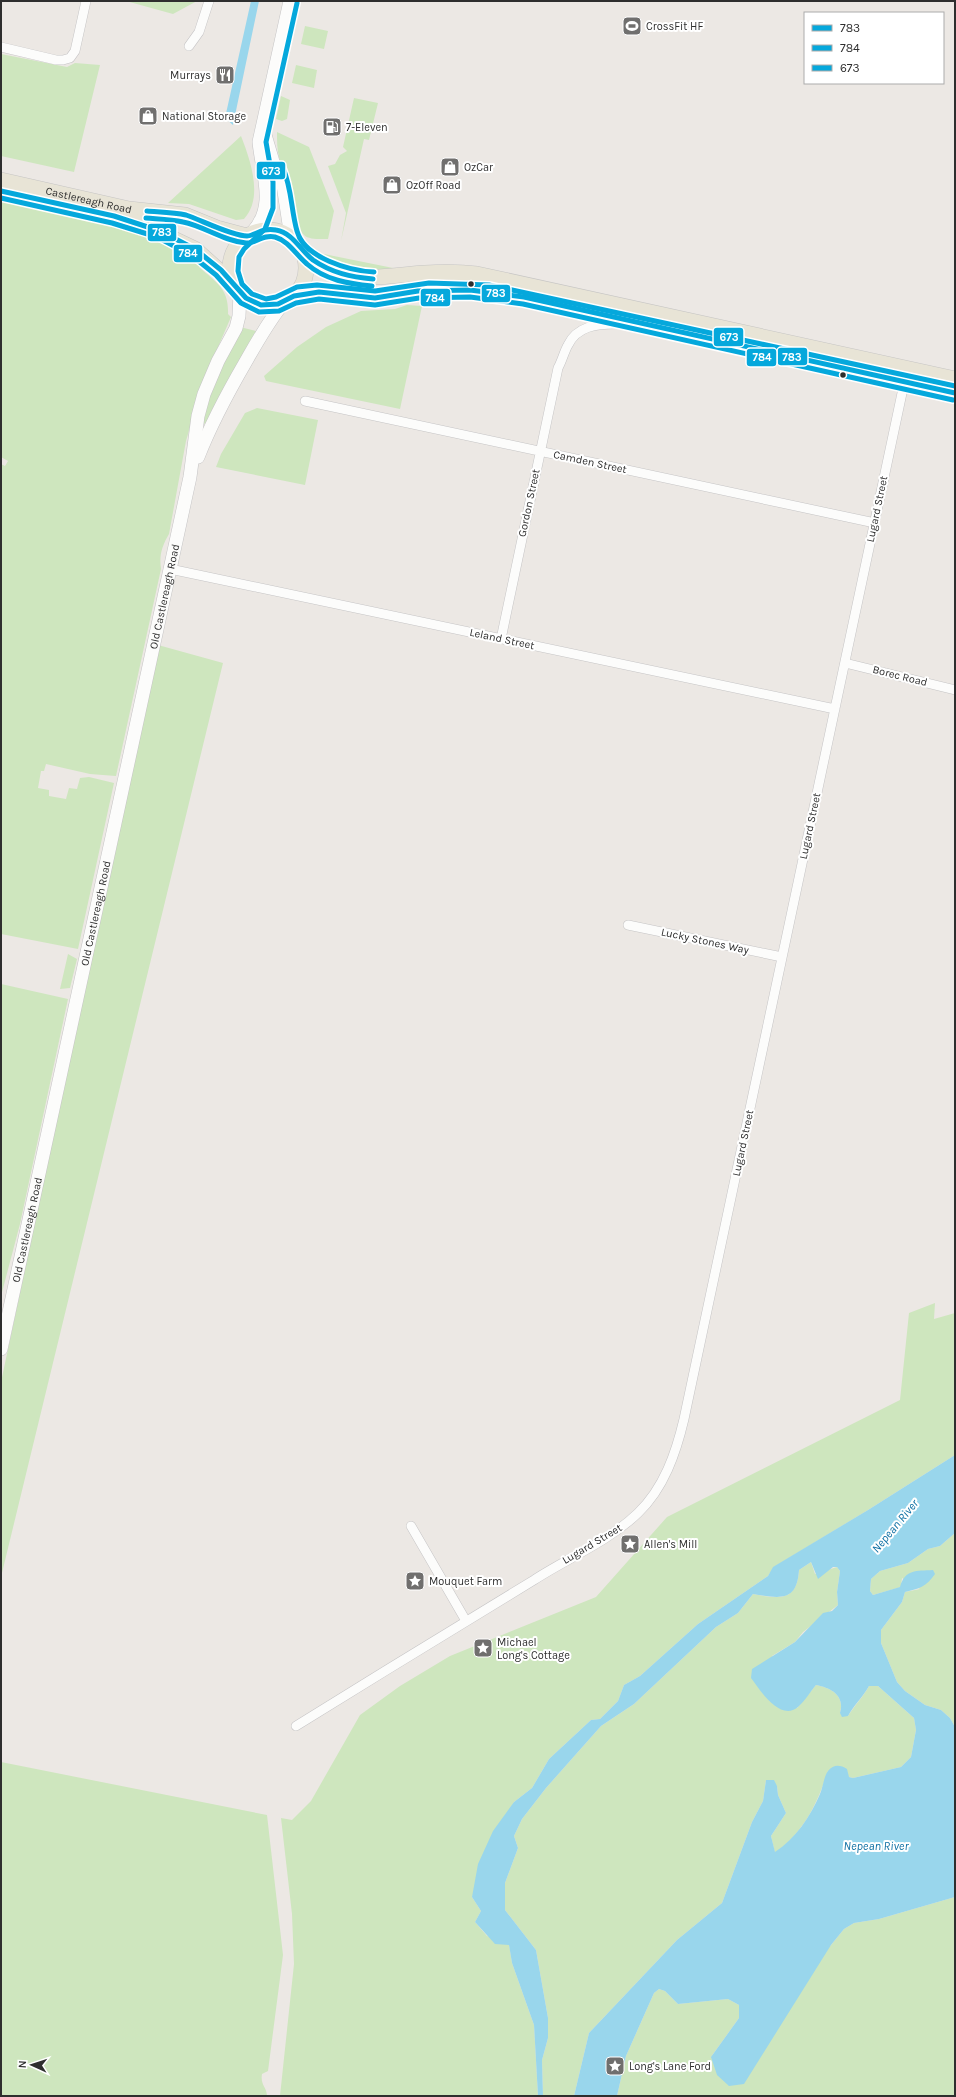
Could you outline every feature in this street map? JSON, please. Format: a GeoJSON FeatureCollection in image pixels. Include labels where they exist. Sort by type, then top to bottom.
{"type":"FeatureCollection","features":[{"type":"Feature","properties":{"kind":"main road","name":"Castlereagh Road"},"geometry":{"type":"LineString","coordinates":[[1,180],[129,208],[185,216],[217,228],[250,235]]}},
{"type":"Feature","properties":{"kind":"main road","name":"Castlereagh Road"},"geometry":{"type":"LineString","coordinates":[[1,191],[140,223],[195,249],[237,288]]}},
{"type":"Feature","properties":{"kind":"main road"},"geometry":{"type":"LineString","coordinates":[[955,379],[906,375],[646,324],[524,297],[470,290],[425,291],[375,298],[349,297],[319,292],[290,298],[269,306],[261,305],[246,298],[237,288],[231,273],[233,252],[250,235],[268,229],[276,230],[291,237],[312,260],[332,271],[353,277],[371,279],[442,272],[483,275],[906,375],[955,393]]}},
{"type":"Feature","properties":{"kind":"main road"},"geometry":{"type":"LineString","coordinates":[[290,298],[301,286],[305,274],[306,262],[302,250]]}},
{"type":"Feature","properties":{"kind":"street"},"geometry":{"type":"LineString","coordinates":[[1,47],[56,60],[70,58],[75,51],[86,1]]}},
{"type":"Feature","properties":{"kind":"street"},"geometry":{"type":"LineString","coordinates":[[189,46],[199,32],[209,1]]}},
{"type":"Feature","properties":{"kind":"street"},"geometry":{"type":"LineString","coordinates":[[250,235],[258,226],[267,197],[266,180],[260,156],[259,142],[290,1]]}},
{"type":"Feature","properties":{"kind":"street"},"geometry":{"type":"LineString","coordinates":[[263,127],[274,165],[283,185],[291,237]]}},
{"type":"Feature","properties":{"kind":"street","name":"Old Castlereagh Road"},"geometry":{"type":"LineString","coordinates":[[1,1349],[190,478],[198,416],[204,394],[218,361],[236,328],[239,316],[237,288]]}},
{"type":"Feature","properties":{"kind":"street","name":"Old Castlereagh Road"},"geometry":{"type":"LineString","coordinates":[[190,478],[210,427],[233,384],[267,325],[290,298]]}},
{"type":"Feature","properties":{"kind":"street","name":"Gordon Street"},"geometry":{"type":"LineString","coordinates":[[501,639],[558,368],[573,336],[585,328],[608,324],[646,324]]}},
{"type":"Feature","properties":{"kind":"street","name":"Lugard Street"},"geometry":{"type":"LineString","coordinates":[[296,1726],[466,1621],[620,1529],[639,1512],[667,1472],[677,1447],[684,1419],[906,375]]}},
{"type":"Feature","properties":{"kind":"street","name":"Camden Street"},"geometry":{"type":"LineString","coordinates":[[304,402],[875,523]]}},
{"type":"Feature","properties":{"kind":"street","name":"Leland Street"},"geometry":{"type":"LineString","coordinates":[[170,569],[835,709]]}},
{"type":"Feature","properties":{"kind":"street","name":"Borec Road"},"geometry":{"type":"LineString","coordinates":[[845,663],[955,690]]}},
{"type":"Feature","properties":{"kind":"street","name":"Lucky Stones Way"},"geometry":{"type":"LineString","coordinates":[[628,925],[782,957]]}},
{"type":"Feature","properties":{"kind":"street"},"geometry":{"type":"LineString","coordinates":[[411,1526],[466,1621]]}},
{"type":"Feature","properties":{"kind":"green space"},"geometry":{"type":"Polygon","coordinates":[[[126,1],[197,1],[173,14],[126,1]]]}},
{"type":"Feature","properties":{"kind":"green space"},"geometry":{"type":"Polygon","coordinates":[[[305,26],[328,31],[324,49],[301,44],[305,26]]]}},
{"type":"Feature","properties":{"kind":"green space"},"geometry":{"type":"Polygon","coordinates":[[[1,54],[67,67],[75,63],[100,65],[74,172],[1,156],[1,54]]]}},
{"type":"Feature","properties":{"kind":"green space"},"geometry":{"type":"Polygon","coordinates":[[[296,65],[317,70],[314,88],[292,83],[296,65]]]}},
{"type":"Feature","properties":{"kind":"green space"},"geometry":{"type":"Polygon","coordinates":[[[281,96],[290,100],[287,119],[282,121],[276,119],[281,96]]]}},
{"type":"Feature","properties":{"kind":"green space"},"geometry":{"type":"Polygon","coordinates":[[[354,98],[378,103],[369,140],[364,139],[341,241],[346,213],[328,166],[335,164],[340,155],[347,151],[343,147],[354,98]]]}},
{"type":"Feature","properties":{"kind":"green space"},"geometry":{"type":"Polygon","coordinates":[[[277,132],[309,147],[334,211],[328,239],[306,237],[298,226],[292,189],[279,157],[277,148],[277,132]]]}},
{"type":"Feature","properties":{"kind":"green space"},"geometry":{"type":"Polygon","coordinates":[[[241,136],[251,167],[254,190],[250,210],[244,219],[236,220],[189,204],[168,203],[241,136]]]}},
{"type":"Feature","properties":{"kind":"green space"},"geometry":{"type":"Polygon","coordinates":[[[1,199],[106,221],[131,228],[180,249],[202,264],[199,267],[221,287],[228,305],[228,314],[231,317],[202,384],[186,441],[169,534],[160,559],[161,569],[116,776],[90,774],[46,764],[44,771],[41,771],[38,788],[49,790],[49,796],[66,799],[69,788],[77,789],[80,778],[89,777],[114,783],[78,949],[1,934],[1,464],[5,466],[8,461],[1,457],[1,199]]]}},
{"type":"Feature","properties":{"kind":"green space"},"geometry":{"type":"Polygon","coordinates":[[[314,252],[398,269],[381,272],[345,269],[314,252]]]}},
{"type":"Feature","properties":{"kind":"green space"},"geometry":{"type":"Polygon","coordinates":[[[407,305],[422,306],[400,409],[266,381],[264,376],[297,347],[326,327],[361,311],[395,309],[407,305]]]}},
{"type":"Feature","properties":{"kind":"green space"},"geometry":{"type":"Polygon","coordinates":[[[240,327],[256,331],[208,425],[200,422],[206,402],[240,327]]]}},
{"type":"Feature","properties":{"kind":"green space"},"geometry":{"type":"Polygon","coordinates":[[[257,408],[318,420],[305,485],[216,467],[221,454],[245,413],[257,408]]]}},
{"type":"Feature","properties":{"kind":"green space"},"geometry":{"type":"Polygon","coordinates":[[[158,645],[223,663],[1,1577],[1,1382],[158,645]]]}},
{"type":"Feature","properties":{"kind":"green space"},"geometry":{"type":"Polygon","coordinates":[[[68,954],[77,959],[70,988],[60,989],[68,954]]]}},
{"type":"Feature","properties":{"kind":"green space"},"geometry":{"type":"Polygon","coordinates":[[[1,984],[68,999],[20,1224],[1,1296],[1,984]]]}},
{"type":"Feature","properties":{"kind":"green space"},"geometry":{"type":"Polygon","coordinates":[[[935,1303],[934,1319],[955,1313],[955,1455],[774,1567],[768,1576],[698,1624],[640,1676],[624,1685],[618,1701],[600,1719],[591,1720],[549,1759],[532,1788],[514,1802],[472,1897],[481,1911],[475,1922],[487,1936],[509,1944],[512,1963],[534,2025],[538,2096],[280,2096],[294,1964],[292,1914],[281,1818],[292,1820],[311,1801],[360,1715],[400,1686],[450,1656],[596,1597],[667,1517],[900,1400],[909,1313],[935,1303]]]}},
{"type":"Feature","properties":{"kind":"green space"},"geometry":{"type":"Polygon","coordinates":[[[955,1533],[955,1727],[950,1718],[941,1710],[925,1705],[905,1691],[897,1682],[881,1643],[881,1630],[902,1602],[905,1592],[920,1589],[902,1578],[901,1587],[873,1595],[870,1591],[871,1579],[880,1571],[908,1563],[928,1549],[940,1546],[955,1533]]]}},
{"type":"Feature","properties":{"kind":"green space"},"geometry":{"type":"Polygon","coordinates":[[[811,1562],[815,1574],[837,1567],[840,1571],[837,1592],[838,1605],[803,1632],[795,1642],[772,1656],[797,1708],[816,1685],[827,1688],[836,1694],[841,1702],[840,1713],[848,1716],[869,1686],[878,1686],[914,1718],[916,1730],[911,1757],[901,1767],[853,1778],[828,1771],[814,1806],[802,1827],[775,1853],[771,1836],[786,1813],[778,1795],[777,1786],[766,1780],[763,1801],[752,1822],[722,1903],[677,1940],[589,2033],[574,2096],[543,2096],[542,2060],[548,2038],[548,2018],[536,1950],[505,1910],[505,1883],[518,1848],[514,1836],[522,1819],[546,1788],[601,1726],[634,1704],[716,1627],[738,1613],[753,1594],[778,1597],[785,1596],[790,1593],[795,1588],[799,1570],[811,1562]]]}},
{"type":"Feature","properties":{"kind":"green space"},"geometry":{"type":"Polygon","coordinates":[[[1,1762],[267,1815],[283,1955],[268,2071],[262,2074],[262,2081],[267,2096],[1,2096],[1,1762]]]}},
{"type":"Feature","properties":{"kind":"green space"},"geometry":{"type":"Polygon","coordinates":[[[955,1897],[955,2096],[617,2096],[626,2056],[654,1993],[659,1989],[665,1991],[678,2004],[728,1999],[739,2005],[739,2018],[711,2057],[831,1945],[844,1929],[854,1923],[879,1919],[955,1897]]]}},
{"type":"Feature","properties":{"kind":"water"},"geometry":{"type":"Polygon","coordinates":[[[251,1],[259,1],[233,125],[225,118],[251,1]]]}},
{"type":"Feature","properties":{"kind":"water","name":"Nepean River"},"geometry":{"type":"Polygon","coordinates":[[[955,1455],[955,1533],[940,1546],[928,1549],[908,1563],[880,1571],[871,1579],[870,1591],[873,1595],[900,1587],[905,1577],[912,1572],[933,1570],[935,1574],[922,1586],[905,1592],[902,1602],[881,1630],[881,1643],[897,1682],[905,1691],[925,1705],[941,1710],[950,1718],[955,1727],[955,1897],[879,1919],[854,1923],[844,1929],[831,1945],[744,2084],[729,2086],[717,2075],[711,2057],[739,2018],[739,2005],[728,1999],[678,2004],[665,1991],[659,1989],[654,1993],[626,2056],[617,2096],[574,2096],[589,2033],[677,1940],[722,1903],[752,1822],[763,1801],[766,1780],[774,1780],[777,1786],[778,1795],[786,1813],[771,1836],[775,1852],[796,1834],[807,1819],[816,1803],[825,1776],[830,1769],[839,1766],[847,1769],[849,1777],[853,1778],[901,1767],[911,1757],[916,1730],[914,1718],[878,1686],[869,1686],[848,1716],[842,1717],[840,1713],[841,1702],[839,1697],[827,1688],[816,1685],[798,1707],[791,1711],[778,1708],[771,1703],[751,1678],[752,1669],[795,1642],[823,1613],[832,1611],[838,1605],[837,1592],[840,1571],[837,1567],[833,1567],[818,1579],[811,1562],[799,1570],[798,1581],[795,1588],[790,1593],[785,1596],[778,1597],[753,1594],[738,1613],[716,1627],[634,1704],[601,1726],[546,1788],[522,1819],[514,1836],[518,1848],[505,1883],[505,1910],[536,1950],[548,2018],[548,2038],[542,2060],[543,2096],[538,2096],[534,2025],[512,1963],[509,1945],[495,1944],[475,1922],[481,1911],[472,1897],[478,1864],[493,1831],[514,1802],[532,1788],[549,1759],[591,1720],[600,1719],[618,1701],[624,1685],[640,1676],[698,1624],[768,1576],[773,1567],[868,1510],[955,1455]]]}},
{"type":"Feature","properties":{"kind":"transit line","name":"673"},"geometry":{"type":"LineString","coordinates":[[297,3],[266,142],[273,182],[273,208],[265,229],[244,249],[239,257],[238,271],[242,284],[252,294],[266,299],[276,297],[297,287],[317,285],[375,291],[429,283],[489,285],[955,386]]}},
{"type":"Feature","properties":{"kind":"transit line","name":"673"},"geometry":{"type":"LineString","coordinates":[[283,168],[290,192],[297,231],[301,240],[318,256],[329,261],[353,269],[374,272]]}},
{"type":"Feature","properties":{"kind":"transit line","name":"783"},"geometry":{"type":"LineString","coordinates":[[1,191],[114,216],[160,231],[195,249],[221,270],[246,298],[261,305],[278,304],[294,296],[319,292],[375,298],[418,291],[470,290],[524,297],[955,393]]}},
{"type":"Feature","properties":{"kind":"transit line","name":"784"},"geometry":{"type":"LineString","coordinates":[[1,198],[112,223],[157,237],[191,255],[216,275],[241,303],[259,312],[279,311],[296,303],[319,299],[375,305],[419,298],[470,297],[523,304],[953,400]]}},
{"type":"Feature","properties":{"kind":"transit line","name":"783"},"geometry":{"type":"LineString","coordinates":[[147,211],[186,215],[225,231],[247,236],[271,229],[276,230],[292,238],[308,256],[327,268],[342,274],[373,279]]}},
{"type":"Feature","properties":{"kind":"transit line","name":"784"},"geometry":{"type":"LineString","coordinates":[[146,218],[191,224],[221,237],[238,242],[249,243],[271,236],[275,237],[284,242],[307,264],[322,274],[346,282],[372,286]]}},
{"type":"Feature","properties":{"kind":"place","name":"CrossFit HF"},"geometry":{"type":"Point","coordinates":[632,26]}},
{"type":"Feature","properties":{"kind":"place","name":"Murrays"},"geometry":{"type":"Point","coordinates":[225,75]}},
{"type":"Feature","properties":{"kind":"place","name":"National Storage"},"geometry":{"type":"Point","coordinates":[148,116]}},
{"type":"Feature","properties":{"kind":"place","name":"7-Eleven"},"geometry":{"type":"Point","coordinates":[332,127]}},
{"type":"Feature","properties":{"kind":"place","name":"OzCar"},"geometry":{"type":"Point","coordinates":[450,167]}},
{"type":"Feature","properties":{"kind":"place","name":"OzOff Road"},"geometry":{"type":"Point","coordinates":[392,185]}},
{"type":"Feature","properties":{"kind":"place","name":"Allen's Mill"},"geometry":{"type":"Point","coordinates":[630,1544]}},
{"type":"Feature","properties":{"kind":"place","name":"Mouquet Farm"},"geometry":{"type":"Point","coordinates":[415,1581]}},
{"type":"Feature","properties":{"kind":"place","name":"Michael Long's Cottage"},"geometry":{"type":"Point","coordinates":[483,1648]}},
{"type":"Feature","properties":{"kind":"place","name":"Long's Lane Ford"},"geometry":{"type":"Point","coordinates":[615,2066]}}]}
